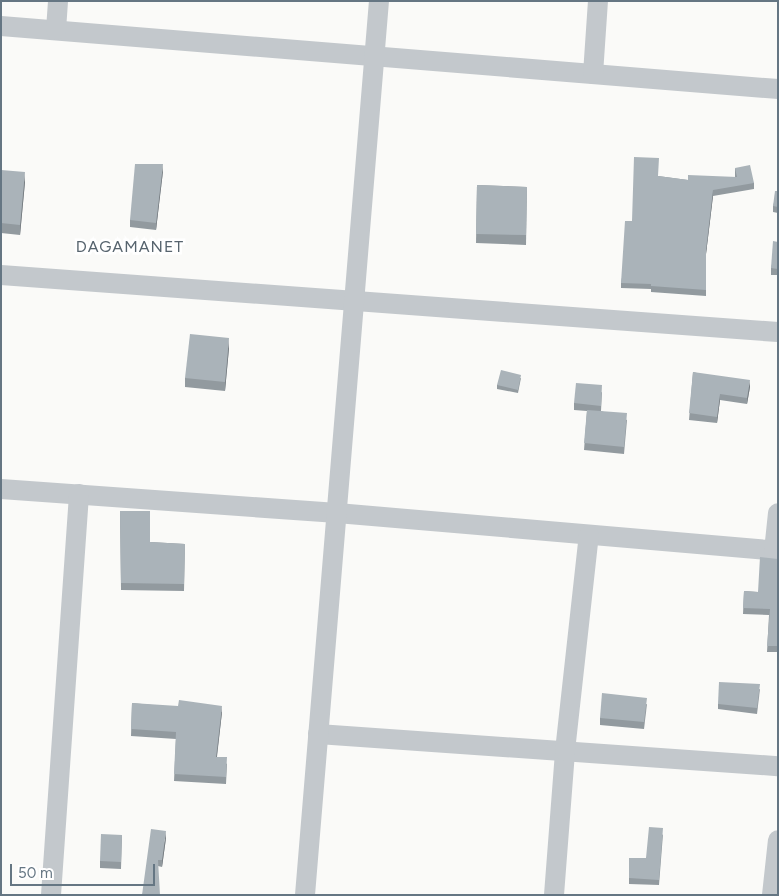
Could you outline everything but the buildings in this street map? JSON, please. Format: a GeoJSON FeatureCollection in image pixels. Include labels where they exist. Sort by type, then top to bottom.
{"type":"FeatureCollection","features":[{"type":"Feature","properties":{"kind":"street"},"geometry":{"type":"LineString","coordinates":[[56,30],[58,1]]}},
{"type":"Feature","properties":{"kind":"street"},"geometry":{"type":"LineString","coordinates":[[305,895],[376,57],[378,1]]}},
{"type":"Feature","properties":{"kind":"street"},"geometry":{"type":"LineString","coordinates":[[593,74],[598,1]]}},
{"type":"Feature","properties":{"kind":"street"},"geometry":{"type":"LineString","coordinates":[[1,26],[778,89]]}},
{"type":"Feature","properties":{"kind":"street"},"geometry":{"type":"LineString","coordinates":[[1,275],[355,299],[778,332]]}},
{"type":"Feature","properties":{"kind":"street"},"geometry":{"type":"LineString","coordinates":[[1,489],[337,513],[776,551],[778,513]]}},
{"type":"Feature","properties":{"kind":"street"},"geometry":{"type":"LineString","coordinates":[[51,895],[79,494]]}},
{"type":"Feature","properties":{"kind":"street"},"geometry":{"type":"LineString","coordinates":[[554,895],[565,751],[589,535]]}},
{"type":"Feature","properties":{"kind":"street"},"geometry":{"type":"LineString","coordinates":[[318,734],[778,766]]}},
{"type":"Feature","properties":{"kind":"street"},"geometry":{"type":"LineString","coordinates":[[772,895],[778,840]]}},
{"type":"Feature","properties":{"kind":"district","name":"DAGAMANET"},"geometry":{"type":"Point","coordinates":[130,247]}}]}
